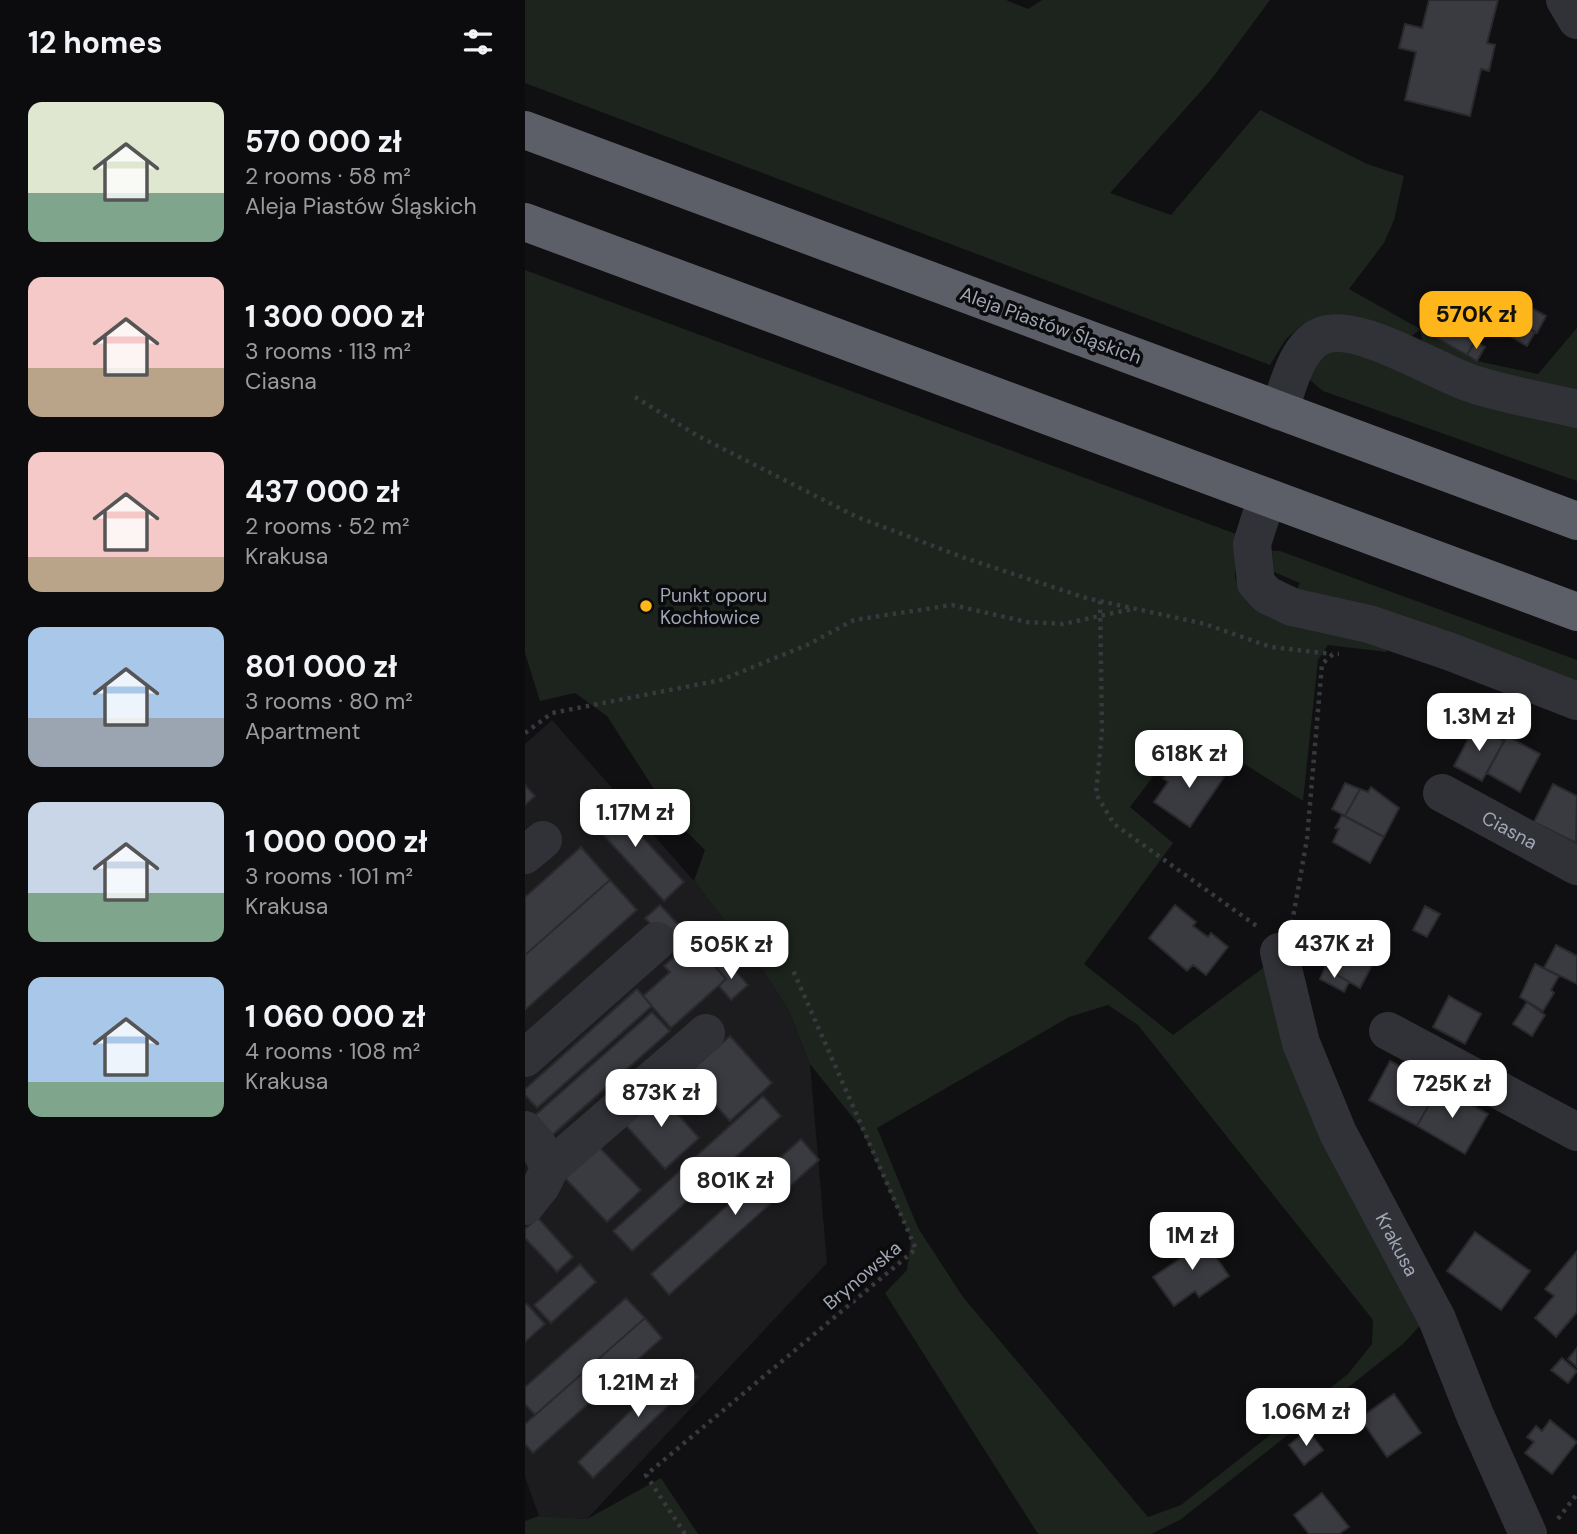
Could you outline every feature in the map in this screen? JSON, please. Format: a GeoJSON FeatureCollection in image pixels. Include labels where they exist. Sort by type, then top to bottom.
{"type":"FeatureCollection","features":[{"type":"Feature","properties":{"kind":"highway","name":"Aleja Piastów Śląskich"},"geometry":{"type":"LineString","coordinates":[[525,130],[1577,522]]}},
{"type":"Feature","properties":{"kind":"highway"},"geometry":{"type":"LineString","coordinates":[[525,222],[1577,612]]}},
{"type":"Feature","properties":{"kind":"street"},"geometry":{"type":"LineString","coordinates":[[1565,0],[1577,20]]}},
{"type":"Feature","properties":{"kind":"street"},"geometry":{"type":"LineString","coordinates":[[1279,411],[1306,346],[1320,336],[1339,332],[1385,345],[1472,384],[1577,409]]}},
{"type":"Feature","properties":{"kind":"street"},"geometry":{"type":"LineString","coordinates":[[1266,497],[1252,544],[1256,583],[1267,595],[1292,607],[1369,624],[1577,701]]}},
{"type":"Feature","properties":{"kind":"street","name":"Ciasna"},"geometry":{"type":"LineString","coordinates":[[1442,793],[1577,866]]}},
{"type":"Feature","properties":{"kind":"street"},"geometry":{"type":"LineString","coordinates":[[525,1058],[657,940]]}},
{"type":"Feature","properties":{"kind":"street","name":"Krakusa"},"geometry":{"type":"LineString","coordinates":[[1279,952],[1301,1043],[1338,1133],[1437,1319],[1475,1415],[1541,1529]]}},
{"type":"Feature","properties":{"kind":"street"},"geometry":{"type":"LineString","coordinates":[[1388,1031],[1577,1132]]}},
{"type":"Feature","properties":{"kind":"street"},"geometry":{"type":"LineString","coordinates":[[525,1206],[541,1186],[550,1168],[706,1033]]}},
{"type":"Feature","properties":{"kind":"street"},"geometry":{"type":"LineString","coordinates":[[525,1130],[537,1144],[550,1168]]}},
{"type":"Feature","properties":{"kind":"path"},"geometry":{"type":"LineString","coordinates":[[635,397],[698,436],[857,517],[965,558],[1100,601],[1205,624],[1271,647],[1348,655]]}},
{"type":"Feature","properties":{"kind":"path"},"geometry":{"type":"LineString","coordinates":[[1100,601],[1102,730],[1096,794],[1114,824],[1258,926],[1279,952],[1290,937],[1307,839],[1322,664],[1333,654]]}},
{"type":"Feature","properties":{"kind":"path"},"geometry":{"type":"LineString","coordinates":[[525,733],[552,713],[721,680],[807,645],[854,620],[952,605],[1027,622],[1063,624],[1133,608]]}},
{"type":"Feature","properties":{"kind":"path","name":"Brynowska"},"geometry":{"type":"LineString","coordinates":[[685,1534],[646,1475],[916,1249],[792,968]]}},
{"type":"Feature","properties":{"kind":"path"},"geometry":{"type":"LineString","coordinates":[[1541,1529],[1577,1494]]}},
{"type":"Feature","properties":{"kind":"shaded area"},"geometry":{"type":"Polygon","coordinates":[[[525,0],[1006,0],[1028,9],[1042,0],[1270,0],[1210,81],[1110,193],[1171,215],[1260,110],[1367,164],[1404,176],[1394,220],[1384,243],[1349,289],[1477,361],[1538,374],[1577,328],[1577,399],[1498,380],[1423,346],[1420,330],[1406,340],[1301,326],[1286,339],[1270,365],[525,83],[525,0]]]}},
{"type":"Feature","properties":{"kind":"shaded area"},"geometry":{"type":"Polygon","coordinates":[[[525,270],[1236,534],[1235,578],[1242,593],[1386,642],[1387,652],[1328,645],[1318,660],[1303,801],[1189,729],[1130,807],[1173,843],[1084,964],[1173,1035],[1267,965],[1426,1319],[1403,1344],[1180,1520],[1151,1534],[1038,1534],[885,1293],[907,1270],[911,1239],[861,1128],[810,1064],[789,1011],[762,969],[694,881],[705,850],[672,817],[607,716],[575,693],[540,701],[525,653],[525,270]],[[1108,1005],[1069,1017],[877,1128],[918,1228],[963,1297],[1148,1517],[1181,1505],[1348,1374],[1372,1344],[1373,1320],[1138,1025],[1108,1005]]]}},
{"type":"Feature","properties":{"kind":"shaded area"},"geometry":{"type":"Polygon","coordinates":[[[1321,345],[1577,418],[1577,481],[1323,391],[1304,375],[1321,345]]]}},
{"type":"Feature","properties":{"kind":"shaded area"},"geometry":{"type":"Polygon","coordinates":[[[1272,551],[1280,551],[1577,660],[1577,694],[1294,595],[1300,583],[1274,572],[1272,551]]]}},
{"type":"Feature","properties":{"kind":"shaded area"},"geometry":{"type":"Polygon","coordinates":[[[552,720],[694,881],[762,969],[789,1011],[810,1064],[827,1263],[587,1519],[539,1516],[525,1477],[525,744],[552,720]]]}},
{"type":"Feature","properties":{"kind":"shaded area"},"geometry":{"type":"Polygon","coordinates":[[[661,1478],[698,1534],[525,1534],[525,1521],[539,1516],[587,1519],[661,1478]]]}},
{"type":"Feature","properties":{"kind":"building"},"geometry":{"type":"Polygon","coordinates":[[[1429,0],[1498,0],[1487,43],[1495,45],[1489,71],[1481,69],[1470,116],[1405,100],[1416,52],[1399,48],[1405,24],[1422,28],[1429,0]]]}},
{"type":"Feature","properties":{"kind":"building"},"geometry":{"type":"Polygon","coordinates":[[[1463,292],[1493,308],[1467,355],[1437,338],[1463,292]]]}},
{"type":"Feature","properties":{"kind":"building"},"geometry":{"type":"Polygon","coordinates":[[[1502,292],[1546,316],[1537,333],[1493,308],[1502,292]]]}},
{"type":"Feature","properties":{"kind":"building"},"geometry":{"type":"Polygon","coordinates":[[[1493,308],[1535,332],[1527,346],[1485,322],[1493,308]]]}},
{"type":"Feature","properties":{"kind":"building"},"geometry":{"type":"Polygon","coordinates":[[[1475,342],[1485,347],[1477,361],[1467,355],[1475,342]]]}},
{"type":"Feature","properties":{"kind":"building"},"geometry":{"type":"Polygon","coordinates":[[[1475,726],[1504,741],[1482,781],[1454,766],[1475,726]]]}},
{"type":"Feature","properties":{"kind":"building"},"geometry":{"type":"Polygon","coordinates":[[[1507,736],[1540,754],[1520,792],[1487,773],[1507,736]]]}},
{"type":"Feature","properties":{"kind":"building"},"geometry":{"type":"Polygon","coordinates":[[[1191,753],[1224,777],[1190,827],[1154,802],[1168,782],[1163,778],[1170,770],[1176,774],[1191,753]]]}},
{"type":"Feature","properties":{"kind":"building"},"geometry":{"type":"Polygon","coordinates":[[[1345,783],[1360,789],[1345,816],[1332,809],[1345,783]]]}},
{"type":"Feature","properties":{"kind":"building"},"geometry":{"type":"Polygon","coordinates":[[[1553,784],[1577,796],[1576,843],[1534,822],[1553,784]]]}},
{"type":"Feature","properties":{"kind":"building"},"geometry":{"type":"Polygon","coordinates":[[[525,785],[535,796],[525,805],[525,785]]]}},
{"type":"Feature","properties":{"kind":"building"},"geometry":{"type":"Polygon","coordinates":[[[1371,787],[1399,808],[1384,837],[1345,816],[1360,789],[1368,792],[1371,787]]]}},
{"type":"Feature","properties":{"kind":"building"},"geometry":{"type":"Polygon","coordinates":[[[605,797],[684,882],[664,901],[585,815],[605,797]]]}},
{"type":"Feature","properties":{"kind":"building"},"geometry":{"type":"Polygon","coordinates":[[[1342,815],[1384,837],[1370,863],[1333,842],[1339,829],[1335,828],[1342,815]]]}},
{"type":"Feature","properties":{"kind":"building"},"geometry":{"type":"Polygon","coordinates":[[[581,847],[610,880],[525,955],[525,897],[581,847]]]}},
{"type":"Feature","properties":{"kind":"building"},"geometry":{"type":"Polygon","coordinates":[[[610,880],[637,910],[525,1010],[525,955],[610,880]]]}},
{"type":"Feature","properties":{"kind":"building"},"geometry":{"type":"Polygon","coordinates":[[[660,905],[699,947],[684,961],[645,918],[660,905]]]}},
{"type":"Feature","properties":{"kind":"building"},"geometry":{"type":"Polygon","coordinates":[[[1175,905],[1196,922],[1193,926],[1208,937],[1211,933],[1228,947],[1206,975],[1193,965],[1187,971],[1149,938],[1175,905]]]}},
{"type":"Feature","properties":{"kind":"building"},"geometry":{"type":"Polygon","coordinates":[[[1425,906],[1440,914],[1427,937],[1413,930],[1425,906]]]}},
{"type":"Feature","properties":{"kind":"building"},"geometry":{"type":"Polygon","coordinates":[[[1346,929],[1364,940],[1368,932],[1385,941],[1360,988],[1325,968],[1346,929]]]}},
{"type":"Feature","properties":{"kind":"building"},"geometry":{"type":"Polygon","coordinates":[[[1556,945],[1577,956],[1577,984],[1544,968],[1556,945]]]}},
{"type":"Feature","properties":{"kind":"building"},"geometry":{"type":"Polygon","coordinates":[[[701,951],[726,979],[671,1028],[643,996],[670,972],[664,966],[677,954],[686,964],[701,951]]]}},
{"type":"Feature","properties":{"kind":"building"},"geometry":{"type":"Polygon","coordinates":[[[726,960],[748,985],[731,1000],[719,986],[726,979],[717,968],[726,960]]]}},
{"type":"Feature","properties":{"kind":"building"},"geometry":{"type":"Polygon","coordinates":[[[1535,964],[1559,976],[1551,990],[1554,993],[1543,1011],[1520,997],[1535,964]]]}},
{"type":"Feature","properties":{"kind":"building"},"geometry":{"type":"Polygon","coordinates":[[[1325,968],[1349,982],[1344,992],[1320,979],[1325,968]]]}},
{"type":"Feature","properties":{"kind":"building"},"geometry":{"type":"Polygon","coordinates":[[[637,989],[652,1006],[537,1108],[525,1095],[525,1089],[637,989]]]}},
{"type":"Feature","properties":{"kind":"building"},"geometry":{"type":"Polygon","coordinates":[[[1449,996],[1481,1014],[1465,1044],[1433,1027],[1449,996]]]}},
{"type":"Feature","properties":{"kind":"building"},"geometry":{"type":"Polygon","coordinates":[[[1527,1002],[1545,1015],[1532,1036],[1513,1024],[1527,1002]]]}},
{"type":"Feature","properties":{"kind":"building"},"geometry":{"type":"Polygon","coordinates":[[[652,1012],[670,1031],[551,1136],[533,1117],[652,1012]]]}},
{"type":"Feature","properties":{"kind":"building"},"geometry":{"type":"Polygon","coordinates":[[[730,1036],[772,1083],[730,1121],[687,1074],[730,1036]]]}},
{"type":"Feature","properties":{"kind":"building"},"geometry":{"type":"Polygon","coordinates":[[[1390,1061],[1439,1087],[1417,1126],[1369,1100],[1390,1061]]]}},
{"type":"Feature","properties":{"kind":"building"},"geometry":{"type":"Polygon","coordinates":[[[1439,1087],[1488,1114],[1465,1154],[1417,1126],[1439,1087]]]}},
{"type":"Feature","properties":{"kind":"building"},"geometry":{"type":"Polygon","coordinates":[[[656,1090],[699,1138],[665,1169],[622,1121],[656,1090]]]}},
{"type":"Feature","properties":{"kind":"building"},"geometry":{"type":"Polygon","coordinates":[[[763,1096],[781,1116],[632,1251],[613,1231],[763,1096]]]}},
{"type":"Feature","properties":{"kind":"building"},"geometry":{"type":"Polygon","coordinates":[[[801,1139],[819,1160],[669,1295],[651,1274],[801,1139]]]}},
{"type":"Feature","properties":{"kind":"building"},"geometry":{"type":"Polygon","coordinates":[[[596,1144],[641,1190],[607,1222],[563,1176],[596,1144]]]}},
{"type":"Feature","properties":{"kind":"building"},"geometry":{"type":"Polygon","coordinates":[[[538,1218],[573,1257],[557,1272],[525,1238],[525,1229],[538,1218]]]}},
{"type":"Feature","properties":{"kind":"building"},"geometry":{"type":"Polygon","coordinates":[[[1475,1232],[1530,1271],[1501,1310],[1447,1271],[1475,1232]]]}},
{"type":"Feature","properties":{"kind":"building"},"geometry":{"type":"Polygon","coordinates":[[[1201,1235],[1229,1276],[1199,1297],[1195,1291],[1174,1306],[1153,1277],[1181,1258],[1177,1252],[1201,1235]]]}},
{"type":"Feature","properties":{"kind":"building"},"geometry":{"type":"Polygon","coordinates":[[[1577,1251],[1577,1312],[1556,1337],[1535,1318],[1554,1296],[1545,1289],[1577,1251]]]}},
{"type":"Feature","properties":{"kind":"building"},"geometry":{"type":"Polygon","coordinates":[[[580,1264],[596,1282],[551,1323],[534,1305],[580,1264]]]}},
{"type":"Feature","properties":{"kind":"building"},"geometry":{"type":"Polygon","coordinates":[[[626,1298],[645,1318],[535,1415],[525,1404],[525,1387],[626,1298]]]}},
{"type":"Feature","properties":{"kind":"building"},"geometry":{"type":"Polygon","coordinates":[[[527,1304],[545,1324],[525,1342],[525,1305],[527,1304]]]}},
{"type":"Feature","properties":{"kind":"building"},"geometry":{"type":"Polygon","coordinates":[[[645,1318],[662,1338],[533,1453],[525,1444],[525,1424],[645,1318]]]}},
{"type":"Feature","properties":{"kind":"building"},"geometry":{"type":"Polygon","coordinates":[[[1577,1348],[1577,1367],[1568,1359],[1577,1348]]]}},
{"type":"Feature","properties":{"kind":"building"},"geometry":{"type":"Polygon","coordinates":[[[1562,1358],[1577,1371],[1568,1383],[1551,1370],[1562,1358]]]}},
{"type":"Feature","properties":{"kind":"building"},"geometry":{"type":"Polygon","coordinates":[[[682,1361],[698,1377],[593,1478],[578,1462],[682,1361]]]}},
{"type":"Feature","properties":{"kind":"building"},"geometry":{"type":"Polygon","coordinates":[[[1394,1394],[1421,1433],[1387,1457],[1360,1418],[1394,1394]]]}},
{"type":"Feature","properties":{"kind":"building"},"geometry":{"type":"Polygon","coordinates":[[[1550,1420],[1577,1442],[1552,1474],[1525,1453],[1534,1442],[1527,1437],[1536,1426],[1542,1431],[1550,1420]]]}},
{"type":"Feature","properties":{"kind":"building"},"geometry":{"type":"Polygon","coordinates":[[[1308,1430],[1323,1450],[1304,1465],[1289,1445],[1308,1430]]]}},
{"type":"Feature","properties":{"kind":"building"},"geometry":{"type":"Polygon","coordinates":[[[1322,1493],[1349,1527],[1339,1534],[1309,1534],[1294,1515],[1322,1493]]]}},
{"type":"Feature","properties":{"kind":"place","name":"Punkt oporu Kochłowice"},"geometry":{"type":"Point","coordinates":[646,606]}}]}
